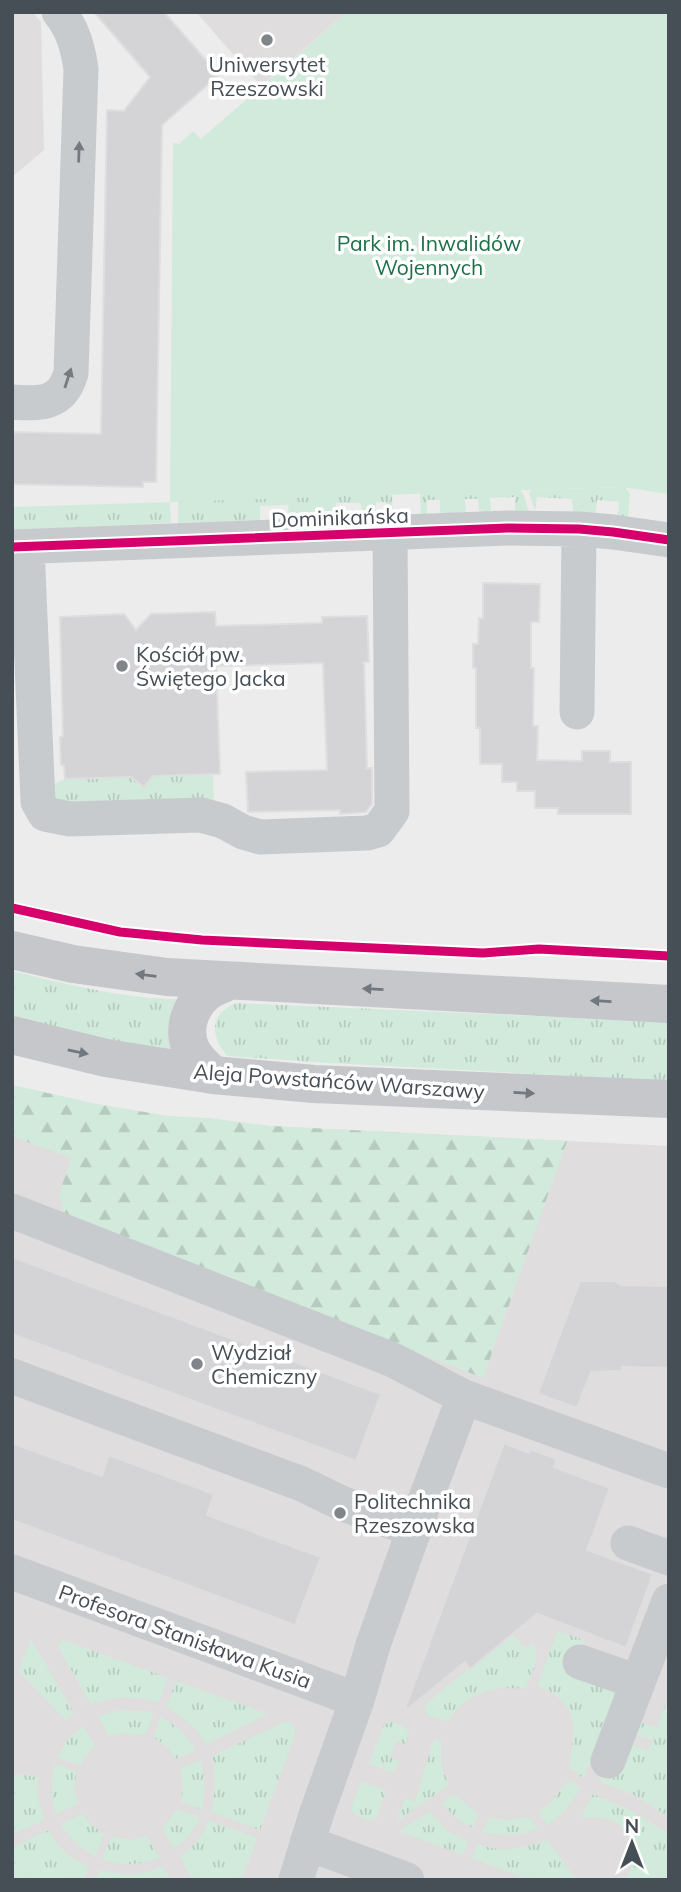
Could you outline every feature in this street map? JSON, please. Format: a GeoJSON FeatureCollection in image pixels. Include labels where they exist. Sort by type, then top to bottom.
{"type":"FeatureCollection","features":[{"type":"Feature","properties":{"kind":"main road"},"geometry":{"type":"LineString","coordinates":[[12,950],[111,971],[227,982],[669,1004]]}},
{"type":"Feature","properties":{"kind":"main road"},"geometry":{"type":"LineString","coordinates":[[213,1075],[190,1048],[187,1032],[189,1018],[195,1004],[207,992],[227,982]]}},
{"type":"Feature","properties":{"kind":"main road","name":"Aleja Powstańców Warszawy"},"geometry":{"type":"LineString","coordinates":[[12,1035],[106,1058],[213,1075],[314,1084],[669,1099]]}},
{"type":"Feature","properties":{"kind":"street"},"geometry":{"type":"LineString","coordinates":[[12,402],[37,404],[50,400],[61,393],[68,384],[71,373],[81,69],[78,48],[67,22],[59,12]]}},
{"type":"Feature","properties":{"kind":"street","name":"Dominikańska"},"geometry":{"type":"LineString","coordinates":[[20,547],[508,528],[579,529],[669,540]]}},
{"type":"Feature","properties":{"kind":"street"},"geometry":{"type":"LineString","coordinates":[[577,712],[579,529]]}},
{"type":"Feature","properties":{"kind":"street"},"geometry":{"type":"LineString","coordinates":[[20,547],[38,802],[45,814],[70,820],[201,815],[260,837],[367,833],[378,830],[391,811],[390,533]]}},
{"type":"Feature","properties":{"kind":"street"},"geometry":{"type":"LineString","coordinates":[[12,1211],[393,1360],[464,1396],[669,1471]]}},
{"type":"Feature","properties":{"kind":"street"},"geometry":{"type":"LineString","coordinates":[[12,1376],[302,1484],[331,1499],[414,1530]]}},
{"type":"Feature","properties":{"kind":"street"},"geometry":{"type":"LineString","coordinates":[[296,1880],[373,1645],[464,1396]]}},
{"type":"Feature","properties":{"kind":"street"},"geometry":{"type":"LineString","coordinates":[[628,1543],[669,1558]]}},
{"type":"Feature","properties":{"kind":"street","name":"Profesora Stanisława Kusia"},"geometry":{"type":"LineString","coordinates":[[12,1572],[357,1700]]}},
{"type":"Feature","properties":{"kind":"street"},"geometry":{"type":"LineString","coordinates":[[608,1760],[669,1601]]}},
{"type":"Feature","properties":{"kind":"street"},"geometry":{"type":"LineString","coordinates":[[580,1662],[638,1682]]}},
{"type":"Feature","properties":{"kind":"street"},"geometry":{"type":"LineString","coordinates":[[307,1843],[407,1880]]}},
{"type":"Feature","properties":{"kind":"shaded area"},"geometry":{"type":"Polygon","coordinates":[[[12,12],[33,12],[41,22],[44,150],[12,177],[12,12]]]}},
{"type":"Feature","properties":{"kind":"shaded area","name":"Uniwersytet Rzeszowski"},"geometry":{"type":"Polygon","coordinates":[[[196,12],[347,12],[261,86],[196,12]]]}},
{"type":"Feature","properties":{"kind":"shaded area","name":"Politechnika Rzeszowska"},"geometry":{"type":"Polygon","coordinates":[[[12,1085],[96,1104],[168,1116],[270,1126],[669,1146],[669,1880],[12,1880],[12,1085]]]}},
{"type":"Feature","properties":{"kind":"green space","name":"Park im. Inwalidów Wojennych"},"geometry":{"type":"Polygon","coordinates":[[[347,12],[669,12],[669,494],[621,487],[170,502],[173,142],[179,144],[193,131],[201,139],[347,12]]]}},
{"type":"Feature","properties":{"kind":"green space"},"geometry":{"type":"Polygon","coordinates":[[[625,487],[630,494],[628,518],[618,514],[619,502],[597,500],[596,512],[584,514],[573,511],[572,499],[537,497],[535,511],[529,493],[532,490],[625,487]]]}},
{"type":"Feature","properties":{"kind":"green space"},"geometry":{"type":"Polygon","coordinates":[[[520,490],[529,512],[515,510],[515,497],[490,498],[491,510],[488,513],[479,510],[478,499],[465,499],[466,511],[462,514],[444,514],[440,512],[440,500],[427,500],[427,517],[421,518],[420,493],[520,490]]]}},
{"type":"Feature","properties":{"kind":"green space"},"geometry":{"type":"Polygon","coordinates":[[[392,494],[393,519],[388,519],[386,502],[376,502],[376,513],[373,517],[362,514],[361,503],[336,503],[336,518],[289,520],[288,505],[260,506],[260,521],[178,523],[178,501],[392,494]]]}},
{"type":"Feature","properties":{"kind":"green space"},"geometry":{"type":"Polygon","coordinates":[[[170,502],[171,523],[12,530],[12,507],[170,502]]]}},
{"type":"Feature","properties":{"kind":"green space"},"geometry":{"type":"Polygon","coordinates":[[[213,774],[214,805],[57,802],[51,785],[65,779],[131,777],[139,783],[147,783],[153,776],[213,774]]]}},
{"type":"Feature","properties":{"kind":"green space"},"geometry":{"type":"Polygon","coordinates":[[[12,971],[114,993],[176,999],[169,1024],[171,1051],[108,1040],[12,1016],[12,971]]]}},
{"type":"Feature","properties":{"kind":"green space"},"geometry":{"type":"Polygon","coordinates":[[[236,1003],[669,1022],[669,1081],[227,1056],[217,1040],[215,1026],[221,1013],[236,1003]]]}},
{"type":"Feature","properties":{"kind":"green space"},"geometry":{"type":"Polygon","coordinates":[[[12,1085],[96,1104],[168,1116],[210,1118],[270,1126],[567,1141],[483,1378],[65,1215],[59,1195],[71,1158],[12,1136],[12,1085]]]}},
{"type":"Feature","properties":{"kind":"green space"},"geometry":{"type":"Polygon","coordinates":[[[558,1631],[584,1640],[573,1673],[612,1691],[615,1696],[584,1778],[569,1768],[573,1729],[568,1709],[552,1693],[537,1685],[558,1631]]]}},
{"type":"Feature","properties":{"kind":"green space"},"geometry":{"type":"Polygon","coordinates":[[[513,1635],[523,1646],[528,1647],[534,1643],[536,1648],[535,1666],[526,1688],[502,1688],[481,1693],[464,1703],[449,1720],[426,1714],[426,1704],[513,1635]]]}},
{"type":"Feature","properties":{"kind":"green space"},"geometry":{"type":"Polygon","coordinates":[[[31,1639],[74,1713],[65,1720],[19,1671],[31,1639]]]}},
{"type":"Feature","properties":{"kind":"green space"},"geometry":{"type":"Polygon","coordinates":[[[63,1640],[168,1678],[159,1702],[125,1698],[108,1699],[91,1705],[58,1646],[63,1640]]]}},
{"type":"Feature","properties":{"kind":"green space"},"geometry":{"type":"Polygon","coordinates":[[[176,1681],[268,1714],[206,1744],[196,1729],[167,1706],[176,1681]]]}},
{"type":"Feature","properties":{"kind":"green space"},"geometry":{"type":"Polygon","coordinates":[[[669,1696],[669,1817],[636,1796],[599,1781],[606,1761],[629,1743],[648,1751],[653,1740],[632,1733],[636,1721],[657,1728],[669,1696]]]}},
{"type":"Feature","properties":{"kind":"green space"},"geometry":{"type":"Polygon","coordinates":[[[121,1710],[154,1714],[145,1735],[122,1733],[109,1736],[98,1716],[121,1710]]]}},
{"type":"Feature","properties":{"kind":"green space"},"geometry":{"type":"Polygon","coordinates":[[[161,1717],[181,1730],[196,1750],[175,1759],[168,1747],[153,1737],[161,1717]]]}},
{"type":"Feature","properties":{"kind":"green space"},"geometry":{"type":"Polygon","coordinates":[[[392,1721],[406,1728],[409,1735],[405,1744],[396,1741],[390,1757],[399,1761],[394,1772],[370,1764],[384,1725],[392,1721]]]}},
{"type":"Feature","properties":{"kind":"green space"},"geometry":{"type":"Polygon","coordinates":[[[285,1722],[292,1723],[295,1735],[260,1830],[211,1812],[215,1784],[212,1756],[285,1722]]]}},
{"type":"Feature","properties":{"kind":"green space"},"geometry":{"type":"Polygon","coordinates":[[[83,1726],[95,1746],[80,1765],[57,1757],[70,1737],[83,1726]]]}},
{"type":"Feature","properties":{"kind":"green space"},"geometry":{"type":"Polygon","coordinates":[[[434,1739],[441,1741],[441,1766],[449,1785],[397,1821],[405,1798],[415,1802],[434,1739]]]}},
{"type":"Feature","properties":{"kind":"green space"},"geometry":{"type":"Polygon","coordinates":[[[201,1760],[205,1785],[202,1810],[181,1802],[183,1784],[180,1769],[201,1760]]]}},
{"type":"Feature","properties":{"kind":"green space"},"geometry":{"type":"Polygon","coordinates":[[[55,1764],[77,1772],[74,1787],[78,1804],[56,1814],[52,1789],[55,1764]]]}},
{"type":"Feature","properties":{"kind":"green space"},"geometry":{"type":"Polygon","coordinates":[[[12,1774],[37,1777],[38,1799],[44,1820],[12,1834],[12,1774]]]}},
{"type":"Feature","properties":{"kind":"green space"},"geometry":{"type":"Polygon","coordinates":[[[361,1782],[386,1792],[376,1819],[368,1820],[355,1815],[351,1808],[361,1782]]]}},
{"type":"Feature","properties":{"kind":"green space"},"geometry":{"type":"Polygon","coordinates":[[[569,1782],[581,1787],[567,1809],[547,1825],[540,1811],[569,1782]]]}},
{"type":"Feature","properties":{"kind":"green space"},"geometry":{"type":"Polygon","coordinates":[[[593,1794],[630,1810],[669,1834],[669,1880],[625,1880],[632,1867],[633,1843],[620,1825],[596,1817],[581,1818],[593,1794]]]}},
{"type":"Feature","properties":{"kind":"green space"},"geometry":{"type":"Polygon","coordinates":[[[452,1795],[476,1812],[478,1816],[473,1828],[457,1819],[441,1803],[452,1795]]]}},
{"type":"Feature","properties":{"kind":"green space"},"geometry":{"type":"Polygon","coordinates":[[[176,1809],[200,1818],[189,1836],[174,1849],[162,1828],[176,1809]]]}},
{"type":"Feature","properties":{"kind":"green space"},"geometry":{"type":"Polygon","coordinates":[[[430,1812],[447,1831],[468,1841],[463,1855],[399,1831],[430,1812]]]}},
{"type":"Feature","properties":{"kind":"green space"},"geometry":{"type":"Polygon","coordinates":[[[83,1814],[91,1825],[104,1834],[96,1856],[76,1843],[61,1824],[83,1814]]]}},
{"type":"Feature","properties":{"kind":"green space"},"geometry":{"type":"Polygon","coordinates":[[[525,1817],[531,1819],[538,1829],[510,1835],[482,1832],[489,1818],[508,1820],[525,1817]]]}},
{"type":"Feature","properties":{"kind":"green space"},"geometry":{"type":"Polygon","coordinates":[[[208,1820],[257,1838],[241,1880],[193,1880],[180,1857],[197,1841],[208,1820]]]}},
{"type":"Feature","properties":{"kind":"green space"},"geometry":{"type":"Polygon","coordinates":[[[49,1830],[66,1852],[89,1867],[84,1880],[12,1880],[12,1848],[49,1830]]]}},
{"type":"Feature","properties":{"kind":"green space"},"geometry":{"type":"Polygon","coordinates":[[[147,1836],[160,1857],[131,1864],[102,1859],[112,1837],[133,1840],[147,1836]]]}},
{"type":"Feature","properties":{"kind":"green space"},"geometry":{"type":"Polygon","coordinates":[[[547,1840],[577,1880],[530,1880],[472,1858],[477,1844],[512,1849],[547,1840]]]}},
{"type":"Feature","properties":{"kind":"green space"},"geometry":{"type":"Polygon","coordinates":[[[162,1866],[171,1880],[95,1880],[100,1870],[131,1874],[162,1866]]]}},
{"type":"Feature","properties":{"kind":"building"},"geometry":{"type":"Polygon","coordinates":[[[94,12],[164,12],[219,75],[162,125],[156,482],[143,482],[143,487],[13,484],[12,432],[101,434],[107,110],[124,111],[150,77],[94,12]]]}},
{"type":"Feature","properties":{"kind":"building"},"geometry":{"type":"Polygon","coordinates":[[[483,583],[540,584],[539,622],[531,622],[531,668],[534,668],[533,726],[538,726],[537,760],[582,761],[582,751],[610,751],[610,762],[631,762],[631,814],[558,814],[558,808],[535,808],[535,791],[517,791],[517,782],[502,782],[502,764],[480,764],[473,644],[478,644],[479,618],[483,618],[483,583]]]}},
{"type":"Feature","properties":{"kind":"building"},"geometry":{"type":"Polygon","coordinates":[[[215,612],[216,626],[322,623],[322,617],[367,616],[369,662],[364,662],[367,768],[372,768],[372,804],[366,812],[248,812],[246,772],[327,770],[323,663],[216,666],[220,774],[153,776],[144,787],[131,777],[65,779],[64,765],[61,765],[60,737],[63,736],[60,617],[124,614],[136,630],[151,614],[215,612]]]}},
{"type":"Feature","properties":{"kind":"building","name":"Wydział Chemiczny"},"geometry":{"type":"Polygon","coordinates":[[[12,1257],[381,1394],[356,1461],[12,1334],[12,1257]]]}},
{"type":"Feature","properties":{"kind":"building"},"geometry":{"type":"Polygon","coordinates":[[[580,1281],[669,1286],[669,1368],[622,1367],[622,1371],[591,1372],[577,1408],[538,1394],[580,1281]]]}},
{"type":"Feature","properties":{"kind":"building"},"geometry":{"type":"Polygon","coordinates":[[[12,1443],[102,1476],[109,1455],[214,1494],[207,1515],[321,1557],[295,1625],[12,1520],[12,1443]]]}},
{"type":"Feature","properties":{"kind":"building"},"geometry":{"type":"Polygon","coordinates":[[[504,1443],[529,1453],[530,1449],[557,1459],[554,1467],[610,1488],[587,1550],[653,1574],[626,1648],[537,1614],[470,1669],[465,1662],[404,1712],[504,1443]]]}},
{"type":"Feature","properties":{"kind":"cycle path"},"geometry":{"type":"LineString","coordinates":[[12,547],[508,528],[579,529],[669,540]]}},
{"type":"Feature","properties":{"kind":"cycle path"},"geometry":{"type":"LineString","coordinates":[[12,908],[120,932],[202,940],[483,953],[539,949],[669,956]]}},
{"type":"Feature","properties":{"kind":"place","name":"Uniwersytet Rzeszowski"},"geometry":{"type":"Point","coordinates":[267,40]}},
{"type":"Feature","properties":{"kind":"place","name":"Kościół pw. Świętego Jacka"},"geometry":{"type":"Point","coordinates":[122,666]}},
{"type":"Feature","properties":{"kind":"place","name":"Wydział Chemiczny"},"geometry":{"type":"Point","coordinates":[197,1364]}},
{"type":"Feature","properties":{"kind":"place","name":"Politechnika Rzeszowska"},"geometry":{"type":"Point","coordinates":[340,1513]}}]}
